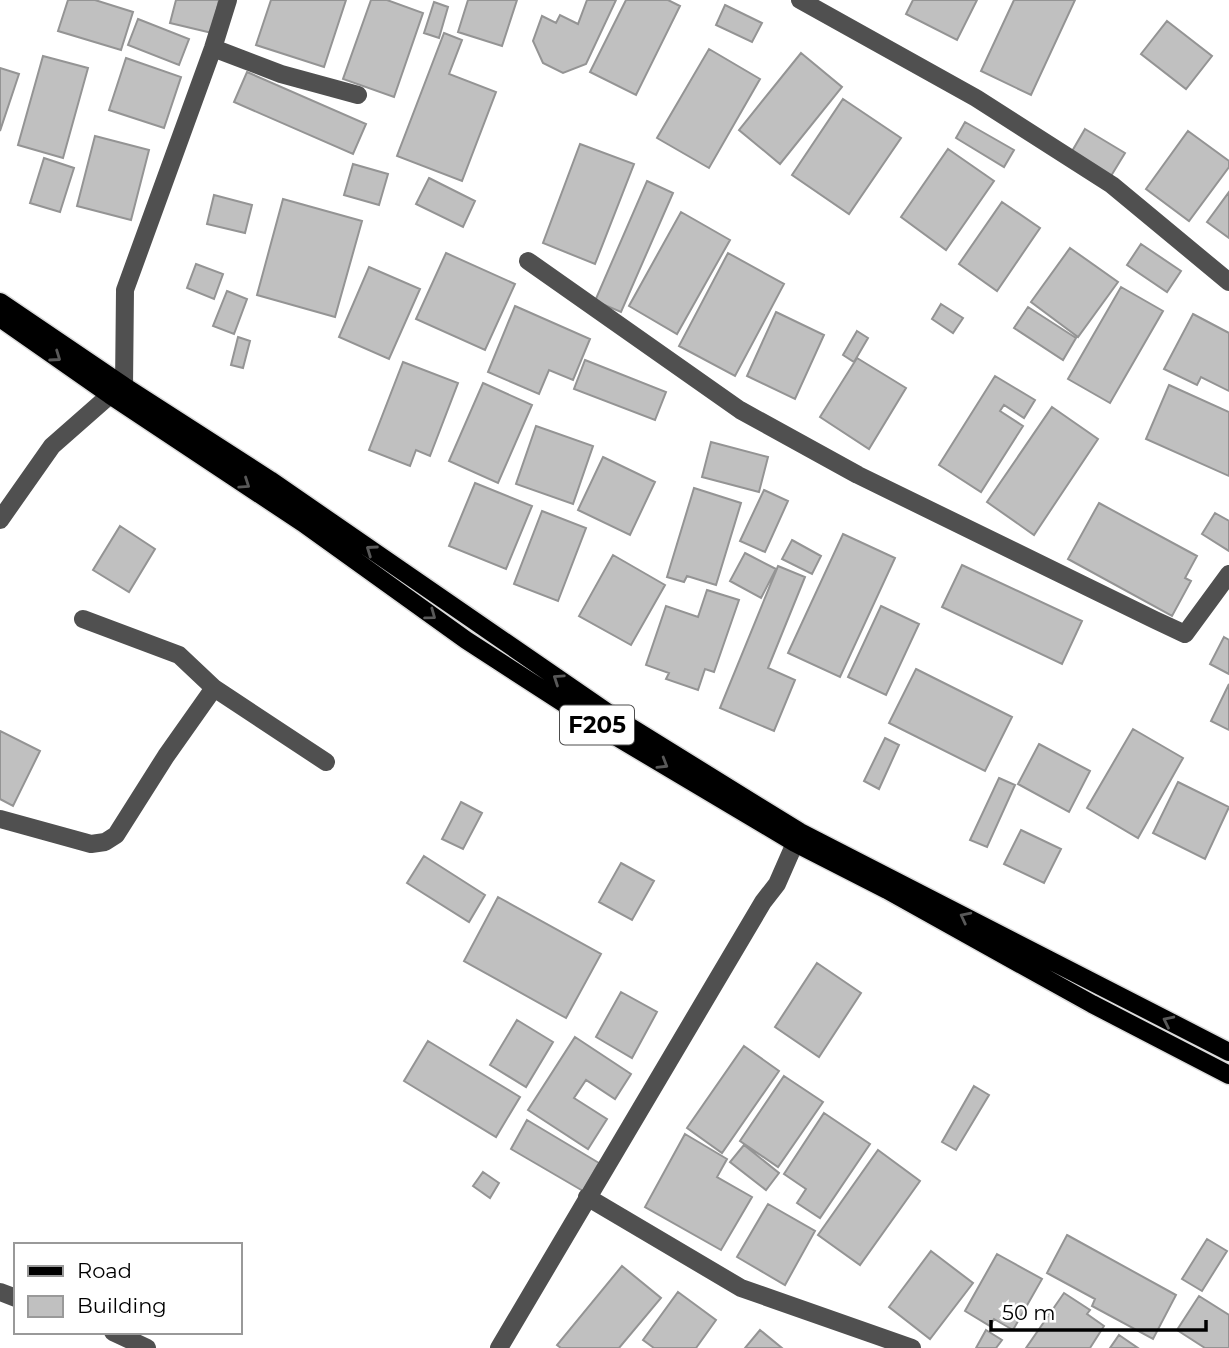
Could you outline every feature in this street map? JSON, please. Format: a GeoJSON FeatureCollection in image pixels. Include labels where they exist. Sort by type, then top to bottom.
{"type":"FeatureCollection","features":[{"type":"Feature","properties":{"kind":"main road","name":"F205"},"geometry":{"type":"LineString","coordinates":[[0,302],[117,390],[466,640],[605,730],[795,843],[1229,1075]]}},
{"type":"Feature","properties":{"kind":"main road","name":"F205"},"geometry":{"type":"LineString","coordinates":[[0,318],[270,480],[614,717],[800,832],[1229,1052]]}},
{"type":"Feature","properties":{"kind":"street"},"geometry":{"type":"LineString","coordinates":[[0,520],[52,446],[117,390],[125,290],[228,0]]}},
{"type":"Feature","properties":{"kind":"street"},"geometry":{"type":"LineString","coordinates":[[800,0],[976,98],[1112,185],[1229,282]]}},
{"type":"Feature","properties":{"kind":"street"},"geometry":{"type":"LineString","coordinates":[[212,48],[281,74],[358,95]]}},
{"type":"Feature","properties":{"kind":"street"},"geometry":{"type":"LineString","coordinates":[[528,261],[740,410],[858,475],[1185,634],[1229,574]]}},
{"type":"Feature","properties":{"kind":"street"},"geometry":{"type":"LineString","coordinates":[[83,619],[179,655],[214,688],[326,762]]}},
{"type":"Feature","properties":{"kind":"street"},"geometry":{"type":"LineString","coordinates":[[0,819],[91,844],[105,842],[116,835],[166,756],[214,688]]}},
{"type":"Feature","properties":{"kind":"street"},"geometry":{"type":"LineString","coordinates":[[499,1348],[763,902],[777,884],[795,843]]}},
{"type":"Feature","properties":{"kind":"street"},"geometry":{"type":"LineString","coordinates":[[587,1197],[741,1288],[912,1348]]}},
{"type":"Feature","properties":{"kind":"street"},"geometry":{"type":"LineString","coordinates":[[117,1334],[147,1348]]}},
{"type":"Feature","properties":{"kind":"building"},"geometry":{"type":"Polygon","coordinates":[[[68,0],[95,0],[133,12],[121,50],[58,31],[68,0]]]}},
{"type":"Feature","properties":{"kind":"building"},"geometry":{"type":"Polygon","coordinates":[[[176,0],[219,0],[212,33],[170,23],[176,0]]]}},
{"type":"Feature","properties":{"kind":"building"},"geometry":{"type":"Polygon","coordinates":[[[271,0],[346,0],[324,67],[256,45],[271,0]]]}},
{"type":"Feature","properties":{"kind":"building"},"geometry":{"type":"Polygon","coordinates":[[[371,0],[387,0],[423,13],[394,97],[343,79],[371,0]]]}},
{"type":"Feature","properties":{"kind":"building"},"geometry":{"type":"Polygon","coordinates":[[[468,0],[517,0],[502,46],[458,32],[468,0]]]}},
{"type":"Feature","properties":{"kind":"building"},"geometry":{"type":"Polygon","coordinates":[[[587,0],[616,0],[586,64],[563,73],[543,63],[533,41],[542,16],[556,23],[560,15],[578,24],[587,0]]]}},
{"type":"Feature","properties":{"kind":"building"},"geometry":{"type":"Polygon","coordinates":[[[626,0],[668,0],[680,6],[636,95],[590,72],[626,0]]]}},
{"type":"Feature","properties":{"kind":"building"},"geometry":{"type":"Polygon","coordinates":[[[913,0],[977,0],[957,40],[906,14],[913,0]]]}},
{"type":"Feature","properties":{"kind":"building"},"geometry":{"type":"Polygon","coordinates":[[[1014,0],[1075,0],[1031,95],[981,71],[1014,0]]]}},
{"type":"Feature","properties":{"kind":"building"},"geometry":{"type":"Polygon","coordinates":[[[434,2],[448,7],[439,38],[424,33],[434,2]]]}},
{"type":"Feature","properties":{"kind":"building"},"geometry":{"type":"Polygon","coordinates":[[[725,5],[762,23],[752,42],[716,25],[725,5]]]}},
{"type":"Feature","properties":{"kind":"building"},"geometry":{"type":"Polygon","coordinates":[[[138,19],[189,39],[179,65],[128,45],[138,19]]]}},
{"type":"Feature","properties":{"kind":"building"},"geometry":{"type":"Polygon","coordinates":[[[1167,21],[1212,56],[1186,89],[1141,54],[1167,21]]]}},
{"type":"Feature","properties":{"kind":"building"},"geometry":{"type":"Polygon","coordinates":[[[444,33],[462,40],[449,74],[496,92],[462,181],[397,156],[444,33]]]}},
{"type":"Feature","properties":{"kind":"building"},"geometry":{"type":"Polygon","coordinates":[[[709,49],[760,79],[709,168],[657,138],[709,49]]]}},
{"type":"Feature","properties":{"kind":"building"},"geometry":{"type":"Polygon","coordinates":[[[801,53],[842,87],[780,164],[739,130],[801,53]]]}},
{"type":"Feature","properties":{"kind":"building"},"geometry":{"type":"Polygon","coordinates":[[[43,56],[88,68],[63,158],[18,145],[43,56]]]}},
{"type":"Feature","properties":{"kind":"building"},"geometry":{"type":"Polygon","coordinates":[[[126,58],[181,77],[164,128],[109,110],[126,58]]]}},
{"type":"Feature","properties":{"kind":"building"},"geometry":{"type":"Polygon","coordinates":[[[0,68],[19,74],[0,131],[0,68]]]}},
{"type":"Feature","properties":{"kind":"building"},"geometry":{"type":"Polygon","coordinates":[[[247,72],[366,124],[353,154],[234,102],[247,72]]]}},
{"type":"Feature","properties":{"kind":"building"},"geometry":{"type":"Polygon","coordinates":[[[843,99],[901,138],[849,214],[792,175],[843,99]]]}},
{"type":"Feature","properties":{"kind":"building"},"geometry":{"type":"Polygon","coordinates":[[[965,122],[1014,150],[1004,167],[956,138],[965,122]]]}},
{"type":"Feature","properties":{"kind":"building"},"geometry":{"type":"Polygon","coordinates":[[[1085,129],[1125,153],[1111,176],[1071,153],[1085,129]]]}},
{"type":"Feature","properties":{"kind":"building"},"geometry":{"type":"Polygon","coordinates":[[[1188,131],[1229,161],[1229,167],[1189,221],[1146,189],[1188,131]]]}},
{"type":"Feature","properties":{"kind":"building"},"geometry":{"type":"Polygon","coordinates":[[[95,136],[149,150],[131,220],[77,206],[95,136]]]}},
{"type":"Feature","properties":{"kind":"building"},"geometry":{"type":"Polygon","coordinates":[[[580,144],[634,164],[595,264],[543,243],[580,144]]]}},
{"type":"Feature","properties":{"kind":"building"},"geometry":{"type":"Polygon","coordinates":[[[948,149],[994,181],[946,250],[901,217],[948,149]]]}},
{"type":"Feature","properties":{"kind":"building"},"geometry":{"type":"Polygon","coordinates":[[[44,158],[74,168],[60,212],[30,203],[44,158]]]}},
{"type":"Feature","properties":{"kind":"building"},"geometry":{"type":"Polygon","coordinates":[[[353,164],[388,174],[379,205],[344,195],[353,164]]]}},
{"type":"Feature","properties":{"kind":"building"},"geometry":{"type":"Polygon","coordinates":[[[429,178],[475,201],[463,227],[416,204],[429,178]]]}},
{"type":"Feature","properties":{"kind":"building"},"geometry":{"type":"Polygon","coordinates":[[[647,181],[673,193],[621,312],[595,301],[647,181]]]}},
{"type":"Feature","properties":{"kind":"building"},"geometry":{"type":"Polygon","coordinates":[[[1229,192],[1229,238],[1207,222],[1229,192]]]}},
{"type":"Feature","properties":{"kind":"building"},"geometry":{"type":"Polygon","coordinates":[[[214,195],[252,205],[245,233],[207,224],[214,195]]]}},
{"type":"Feature","properties":{"kind":"building"},"geometry":{"type":"Polygon","coordinates":[[[283,199],[362,221],[335,317],[257,295],[283,199]]]}},
{"type":"Feature","properties":{"kind":"building"},"geometry":{"type":"Polygon","coordinates":[[[1002,202],[1040,228],[997,291],[959,264],[1002,202]]]}},
{"type":"Feature","properties":{"kind":"building"},"geometry":{"type":"Polygon","coordinates":[[[681,212],[730,240],[677,334],[629,306],[681,212]]]}},
{"type":"Feature","properties":{"kind":"building"},"geometry":{"type":"Polygon","coordinates":[[[1141,244],[1181,271],[1167,292],[1127,265],[1141,244]]]}},
{"type":"Feature","properties":{"kind":"building"},"geometry":{"type":"Polygon","coordinates":[[[1070,248],[1118,282],[1078,337],[1031,302],[1070,248]]]}},
{"type":"Feature","properties":{"kind":"building"},"geometry":{"type":"Polygon","coordinates":[[[446,253],[515,284],[485,350],[416,319],[446,253]]]}},
{"type":"Feature","properties":{"kind":"building"},"geometry":{"type":"Polygon","coordinates":[[[728,253],[784,284],[735,376],[679,346],[728,253]]]}},
{"type":"Feature","properties":{"kind":"building"},"geometry":{"type":"Polygon","coordinates":[[[196,264],[223,274],[214,299],[187,288],[196,264]]]}},
{"type":"Feature","properties":{"kind":"building"},"geometry":{"type":"Polygon","coordinates":[[[369,267],[420,289],[389,359],[339,337],[369,267]]]}},
{"type":"Feature","properties":{"kind":"building"},"geometry":{"type":"Polygon","coordinates":[[[1121,287],[1163,311],[1110,403],[1068,379],[1121,287]]]}},
{"type":"Feature","properties":{"kind":"building"},"geometry":{"type":"Polygon","coordinates":[[[227,291],[247,299],[234,334],[213,326],[227,291]]]}},
{"type":"Feature","properties":{"kind":"building"},"geometry":{"type":"Polygon","coordinates":[[[941,304],[963,318],[953,333],[932,319],[941,304]]]}},
{"type":"Feature","properties":{"kind":"building"},"geometry":{"type":"Polygon","coordinates":[[[515,306],[590,339],[573,380],[549,370],[539,394],[488,372],[515,306]]]}},
{"type":"Feature","properties":{"kind":"building"},"geometry":{"type":"Polygon","coordinates":[[[1028,307],[1076,338],[1063,360],[1014,328],[1028,307]]]}},
{"type":"Feature","properties":{"kind":"building"},"geometry":{"type":"Polygon","coordinates":[[[776,312],[824,335],[795,399],[747,376],[776,312]]]}},
{"type":"Feature","properties":{"kind":"building"},"geometry":{"type":"Polygon","coordinates":[[[1193,314],[1229,333],[1229,391],[1201,377],[1197,385],[1164,369],[1193,314]]]}},
{"type":"Feature","properties":{"kind":"building"},"geometry":{"type":"Polygon","coordinates":[[[857,331],[868,338],[854,362],[843,355],[857,331]]]}},
{"type":"Feature","properties":{"kind":"building"},"geometry":{"type":"Polygon","coordinates":[[[238,337],[250,341],[243,368],[231,365],[238,337]]]}},
{"type":"Feature","properties":{"kind":"building"},"geometry":{"type":"Polygon","coordinates":[[[857,358],[906,388],[869,449],[820,417],[857,358]]]}},
{"type":"Feature","properties":{"kind":"building"},"geometry":{"type":"Polygon","coordinates":[[[585,360],[666,392],[655,420],[574,389],[585,360]]]}},
{"type":"Feature","properties":{"kind":"building"},"geometry":{"type":"Polygon","coordinates":[[[403,362],[458,383],[430,456],[416,450],[410,466],[369,450],[403,362]]]}},
{"type":"Feature","properties":{"kind":"building"},"geometry":{"type":"Polygon","coordinates":[[[995,376],[1035,400],[1024,418],[1004,405],[1000,411],[1023,426],[981,492],[939,465],[995,376]]]}},
{"type":"Feature","properties":{"kind":"building"},"geometry":{"type":"Polygon","coordinates":[[[483,383],[532,405],[498,483],[449,461],[483,383]]]}},
{"type":"Feature","properties":{"kind":"building"},"geometry":{"type":"Polygon","coordinates":[[[1169,385],[1229,412],[1229,476],[1146,439],[1169,385]]]}},
{"type":"Feature","properties":{"kind":"building"},"geometry":{"type":"Polygon","coordinates":[[[1052,407],[1098,439],[1034,535],[987,502],[1052,407]]]}},
{"type":"Feature","properties":{"kind":"building"},"geometry":{"type":"Polygon","coordinates":[[[536,426],[593,446],[573,504],[516,484],[536,426]]]}},
{"type":"Feature","properties":{"kind":"building"},"geometry":{"type":"Polygon","coordinates":[[[711,442],[768,457],[759,492],[702,477],[711,442]]]}},
{"type":"Feature","properties":{"kind":"building"},"geometry":{"type":"Polygon","coordinates":[[[603,457],[655,482],[630,535],[578,510],[603,457]]]}},
{"type":"Feature","properties":{"kind":"building"},"geometry":{"type":"Polygon","coordinates":[[[475,483],[532,506],[506,569],[449,546],[475,483]]]}},
{"type":"Feature","properties":{"kind":"building"},"geometry":{"type":"Polygon","coordinates":[[[694,488],[741,503],[716,585],[687,576],[684,582],[667,577],[694,488]]]}},
{"type":"Feature","properties":{"kind":"building"},"geometry":{"type":"Polygon","coordinates":[[[764,490],[788,501],[765,552],[740,541],[764,490]]]}},
{"type":"Feature","properties":{"kind":"building"},"geometry":{"type":"Polygon","coordinates":[[[1099,503],[1197,556],[1185,578],[1191,581],[1172,616],[1068,559],[1099,503]]]}},
{"type":"Feature","properties":{"kind":"building"},"geometry":{"type":"Polygon","coordinates":[[[542,511],[586,528],[558,601],[514,584],[542,511]]]}},
{"type":"Feature","properties":{"kind":"building"},"geometry":{"type":"Polygon","coordinates":[[[1215,513],[1229,521],[1229,551],[1202,534],[1215,513]]]}},
{"type":"Feature","properties":{"kind":"building"},"geometry":{"type":"Polygon","coordinates":[[[120,526],[155,549],[129,592],[93,570],[120,526]]]}},
{"type":"Feature","properties":{"kind":"building"},"geometry":{"type":"Polygon","coordinates":[[[843,534],[895,558],[840,677],[788,653],[843,534]]]}},
{"type":"Feature","properties":{"kind":"building"},"geometry":{"type":"Polygon","coordinates":[[[792,540],[821,556],[812,574],[782,559],[792,540]]]}},
{"type":"Feature","properties":{"kind":"building"},"geometry":{"type":"Polygon","coordinates":[[[745,553],[776,569],[761,598],[730,581],[745,553]]]}},
{"type":"Feature","properties":{"kind":"building"},"geometry":{"type":"Polygon","coordinates":[[[613,555],[665,585],[631,645],[579,616],[613,555]]]}},
{"type":"Feature","properties":{"kind":"building"},"geometry":{"type":"Polygon","coordinates":[[[962,565],[1082,621],[1062,664],[942,607],[962,565]]]}},
{"type":"Feature","properties":{"kind":"building"},"geometry":{"type":"Polygon","coordinates":[[[778,566],[805,577],[768,668],[795,680],[774,731],[720,708],[778,566]]]}},
{"type":"Feature","properties":{"kind":"building"},"geometry":{"type":"Polygon","coordinates":[[[707,590],[739,600],[714,672],[705,669],[698,690],[666,679],[669,673],[646,665],[666,606],[698,617],[707,590]]]}},
{"type":"Feature","properties":{"kind":"building"},"geometry":{"type":"Polygon","coordinates":[[[881,606],[919,624],[886,695],[848,677],[881,606]]]}},
{"type":"Feature","properties":{"kind":"building"},"geometry":{"type":"Polygon","coordinates":[[[1224,637],[1229,640],[1229,674],[1210,664],[1224,637]]]}},
{"type":"Feature","properties":{"kind":"building"},"geometry":{"type":"Polygon","coordinates":[[[916,669],[1012,717],[985,771],[889,723],[916,669]]]}},
{"type":"Feature","properties":{"kind":"building"},"geometry":{"type":"Polygon","coordinates":[[[1229,684],[1229,730],[1211,721],[1229,684]]]}},
{"type":"Feature","properties":{"kind":"building"},"geometry":{"type":"Polygon","coordinates":[[[1133,729],[1183,758],[1138,838],[1087,808],[1133,729]]]}},
{"type":"Feature","properties":{"kind":"building"},"geometry":{"type":"Polygon","coordinates":[[[0,731],[40,751],[13,806],[0,799],[0,731]]]}},
{"type":"Feature","properties":{"kind":"building"},"geometry":{"type":"Polygon","coordinates":[[[885,738],[899,745],[879,789],[864,781],[885,738]]]}},
{"type":"Feature","properties":{"kind":"building"},"geometry":{"type":"Polygon","coordinates":[[[1039,744],[1090,771],[1069,812],[1018,784],[1039,744]]]}},
{"type":"Feature","properties":{"kind":"building"},"geometry":{"type":"Polygon","coordinates":[[[999,778],[1015,785],[987,847],[970,840],[999,778]]]}},
{"type":"Feature","properties":{"kind":"building"},"geometry":{"type":"Polygon","coordinates":[[[1178,782],[1229,807],[1205,859],[1153,833],[1178,782]]]}},
{"type":"Feature","properties":{"kind":"building"},"geometry":{"type":"Polygon","coordinates":[[[461,802],[482,813],[463,849],[442,839],[461,802]]]}},
{"type":"Feature","properties":{"kind":"building"},"geometry":{"type":"Polygon","coordinates":[[[1021,830],[1061,849],[1044,883],[1004,864],[1021,830]]]}},
{"type":"Feature","properties":{"kind":"building"},"geometry":{"type":"Polygon","coordinates":[[[424,856],[485,895],[469,922],[407,883],[424,856]]]}},
{"type":"Feature","properties":{"kind":"building"},"geometry":{"type":"Polygon","coordinates":[[[621,863],[654,881],[632,920],[599,902],[621,863]]]}},
{"type":"Feature","properties":{"kind":"building"},"geometry":{"type":"Polygon","coordinates":[[[498,897],[601,954],[566,1018],[464,961],[498,897]]]}},
{"type":"Feature","properties":{"kind":"building"},"geometry":{"type":"Polygon","coordinates":[[[817,963],[861,993],[819,1057],[775,1027],[817,963]]]}},
{"type":"Feature","properties":{"kind":"building"},"geometry":{"type":"Polygon","coordinates":[[[621,992],[657,1012],[632,1058],[596,1037],[621,992]]]}},
{"type":"Feature","properties":{"kind":"building"},"geometry":{"type":"Polygon","coordinates":[[[517,1020],[553,1042],[526,1087],[490,1065],[517,1020]]]}},
{"type":"Feature","properties":{"kind":"building"},"geometry":{"type":"Polygon","coordinates":[[[575,1037],[631,1074],[615,1099],[586,1080],[574,1098],[607,1119],[588,1149],[528,1110],[575,1037]]]}},
{"type":"Feature","properties":{"kind":"building"},"geometry":{"type":"Polygon","coordinates":[[[428,1041],[520,1097],[496,1137],[404,1081],[428,1041]]]}},
{"type":"Feature","properties":{"kind":"building"},"geometry":{"type":"Polygon","coordinates":[[[744,1046],[779,1071],[722,1153],[687,1128],[744,1046]]]}},
{"type":"Feature","properties":{"kind":"building"},"geometry":{"type":"Polygon","coordinates":[[[784,1076],[823,1102],[778,1167],[740,1141],[784,1076]]]}},
{"type":"Feature","properties":{"kind":"building"},"geometry":{"type":"Polygon","coordinates":[[[974,1086],[989,1095],[956,1150],[942,1142],[974,1086]]]}},
{"type":"Feature","properties":{"kind":"building"},"geometry":{"type":"Polygon","coordinates":[[[824,1113],[870,1144],[820,1218],[797,1203],[806,1189],[784,1174],[824,1113]]]}},
{"type":"Feature","properties":{"kind":"building"},"geometry":{"type":"Polygon","coordinates":[[[527,1120],[599,1163],[583,1191],[511,1149],[527,1120]]]}},
{"type":"Feature","properties":{"kind":"building"},"geometry":{"type":"Polygon","coordinates":[[[685,1134],[727,1159],[717,1177],[752,1197],[721,1250],[645,1207],[685,1134]]]}},
{"type":"Feature","properties":{"kind":"building"},"geometry":{"type":"Polygon","coordinates":[[[744,1145],[779,1173],[766,1190],[730,1162],[744,1145]]]}},
{"type":"Feature","properties":{"kind":"building"},"geometry":{"type":"Polygon","coordinates":[[[878,1150],[920,1181],[860,1265],[818,1235],[878,1150]]]}},
{"type":"Feature","properties":{"kind":"building"},"geometry":{"type":"Polygon","coordinates":[[[483,1172],[499,1183],[490,1198],[473,1186],[483,1172]]]}},
{"type":"Feature","properties":{"kind":"building"},"geometry":{"type":"Polygon","coordinates":[[[768,1204],[815,1231],[785,1285],[737,1257],[768,1204]]]}},
{"type":"Feature","properties":{"kind":"building"},"geometry":{"type":"Polygon","coordinates":[[[1067,1235],[1176,1295],[1153,1339],[1092,1306],[1095,1299],[1047,1273],[1067,1235]]]}},
{"type":"Feature","properties":{"kind":"building"},"geometry":{"type":"Polygon","coordinates":[[[1207,1239],[1227,1251],[1202,1291],[1182,1279],[1207,1239]]]}},
{"type":"Feature","properties":{"kind":"building"},"geometry":{"type":"Polygon","coordinates":[[[931,1251],[973,1283],[930,1339],[889,1307],[931,1251]]]}},
{"type":"Feature","properties":{"kind":"building"},"geometry":{"type":"Polygon","coordinates":[[[997,1254],[1042,1279],[1013,1330],[994,1319],[990,1326],[965,1311],[997,1254]]]}},
{"type":"Feature","properties":{"kind":"building"},"geometry":{"type":"Polygon","coordinates":[[[622,1266],[661,1298],[619,1348],[561,1348],[557,1345],[622,1266]]]}},
{"type":"Feature","properties":{"kind":"building"},"geometry":{"type":"Polygon","coordinates":[[[678,1292],[716,1320],[696,1348],[654,1348],[643,1340],[678,1292]]]}},
{"type":"Feature","properties":{"kind":"building"},"geometry":{"type":"Polygon","coordinates":[[[1064,1293],[1090,1310],[1087,1314],[1104,1326],[1090,1348],[1026,1348],[1064,1293]]]}},
{"type":"Feature","properties":{"kind":"building"},"geometry":{"type":"Polygon","coordinates":[[[1199,1296],[1229,1315],[1229,1348],[1205,1348],[1177,1330],[1199,1296]]]}},
{"type":"Feature","properties":{"kind":"building"},"geometry":{"type":"Polygon","coordinates":[[[760,1330],[782,1348],[745,1348],[760,1330]]]}},
{"type":"Feature","properties":{"kind":"building"},"geometry":{"type":"Polygon","coordinates":[[[986,1330],[1002,1340],[996,1348],[976,1348],[986,1330]]]}},
{"type":"Feature","properties":{"kind":"building"},"geometry":{"type":"Polygon","coordinates":[[[1119,1335],[1138,1348],[1110,1348],[1119,1335]]]}}]}
